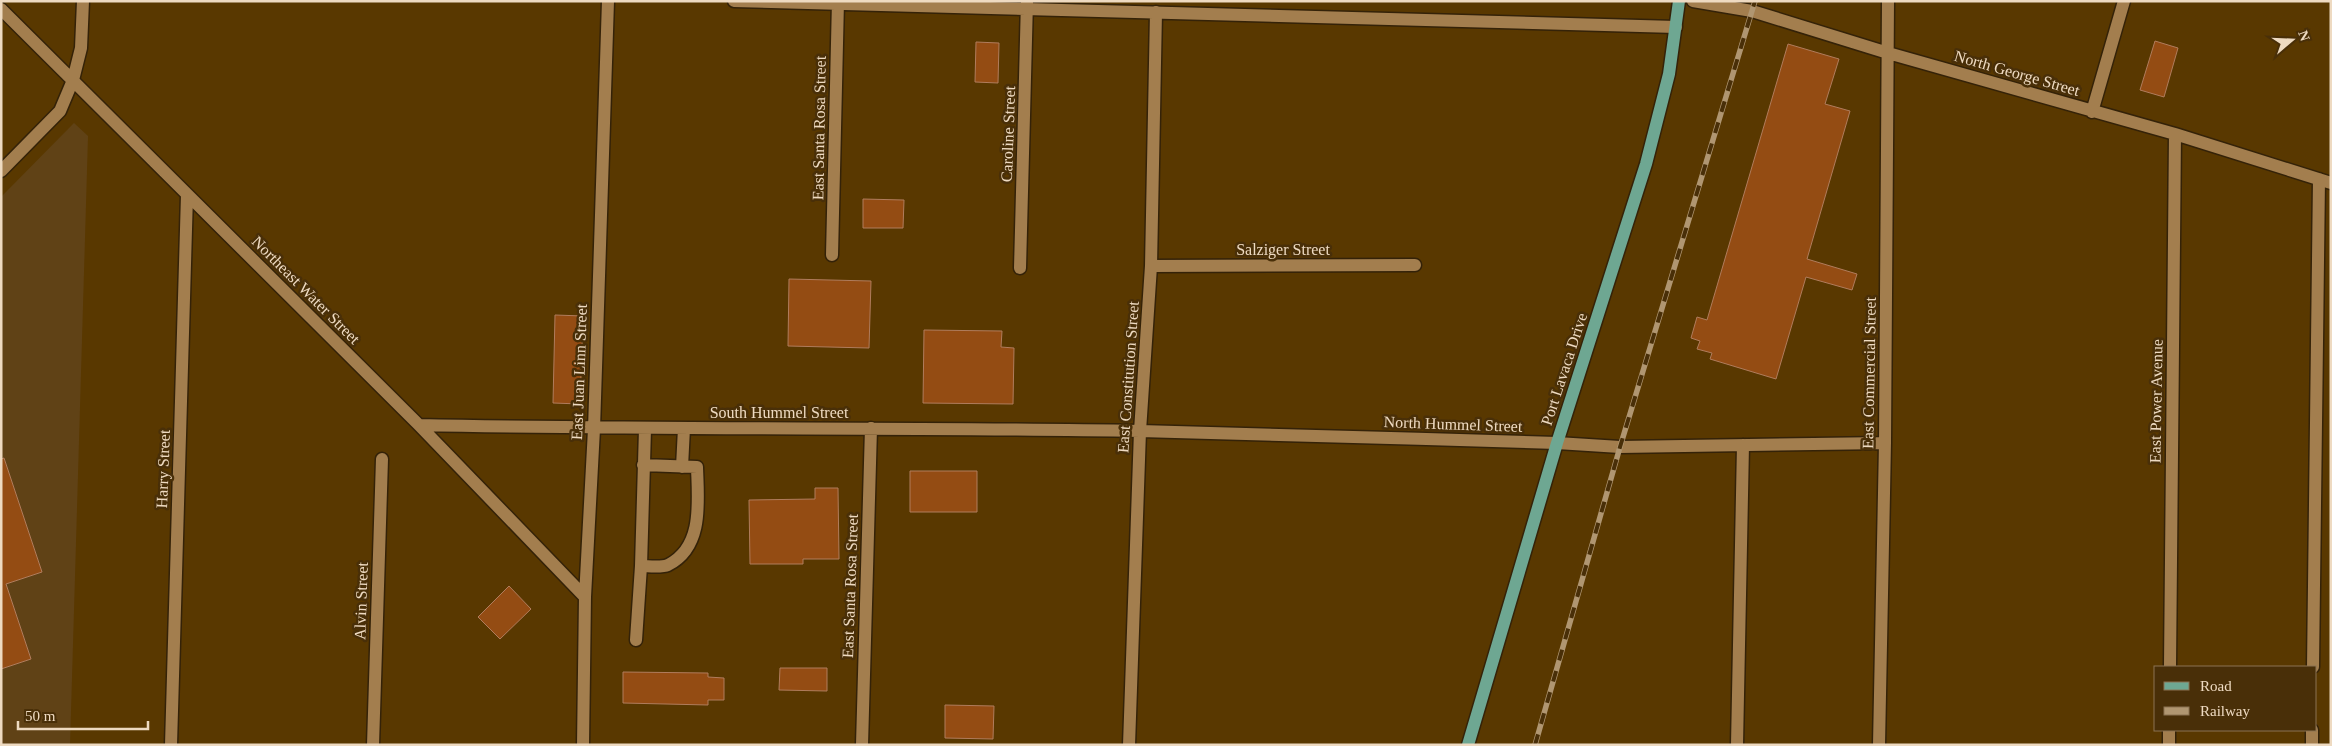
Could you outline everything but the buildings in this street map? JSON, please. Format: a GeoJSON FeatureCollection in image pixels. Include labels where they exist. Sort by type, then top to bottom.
{"type":"FeatureCollection","features":[{"type":"Feature","properties":{"kind":"main road","name":"Port Lavaca Drive"},"geometry":{"type":"LineString","coordinates":[[1468,745],[1557,443],[1646,164],[1669,74],[1679,1]]}},
{"type":"Feature","properties":{"kind":"street"},"geometry":{"type":"LineString","coordinates":[[1,171],[60,112],[73,80],[81,48],[83,1]]}},
{"type":"Feature","properties":{"kind":"street","name":"East Juan Linn Street"},"geometry":{"type":"LineString","coordinates":[[583,745],[585,597],[594,429],[608,1]]}},
{"type":"Feature","properties":{"kind":"street"},"geometry":{"type":"LineString","coordinates":[[734,1],[1027,5],[1156,12],[1676,27]]}},
{"type":"Feature","properties":{"kind":"street","name":"North George Street"},"geometry":{"type":"LineString","coordinates":[[1693,1],[1752,11],[1888,53],[2175,134],[2325,181]]}},
{"type":"Feature","properties":{"kind":"street","name":"East Commercial Street"},"geometry":{"type":"LineString","coordinates":[[1879,745],[1885,444],[1888,1]]}},
{"type":"Feature","properties":{"kind":"street"},"geometry":{"type":"LineString","coordinates":[[2092,112],[2124,1]]}},
{"type":"Feature","properties":{"kind":"street","name":"East Santa Rosa Street"},"geometry":{"type":"LineString","coordinates":[[832,255],[838,3]]}},
{"type":"Feature","properties":{"kind":"street","name":"Caroline Street"},"geometry":{"type":"LineString","coordinates":[[1020,268],[1027,5]]}},
{"type":"Feature","properties":{"kind":"street","name":"Northeast Water Street"},"geometry":{"type":"LineString","coordinates":[[1,10],[419,425],[585,597]]}},
{"type":"Feature","properties":{"kind":"street","name":"East Constitution Street"},"geometry":{"type":"LineString","coordinates":[[1129,745],[1140,431],[1151,266],[1156,12]]}},
{"type":"Feature","properties":{"kind":"street","name":"East Power Avenue"},"geometry":{"type":"LineString","coordinates":[[2170,666],[2175,134]]}},
{"type":"Feature","properties":{"kind":"street"},"geometry":{"type":"LineString","coordinates":[[2313,666],[2325,181]]}},
{"type":"Feature","properties":{"kind":"street","name":"Harry Street"},"geometry":{"type":"LineString","coordinates":[[171,745],[188,195]]}},
{"type":"Feature","properties":{"kind":"street","name":"Salziger Street"},"geometry":{"type":"LineString","coordinates":[[1151,266],[1415,265]]}},
{"type":"Feature","properties":{"kind":"street","name":"South Hummel Street"},"geometry":{"type":"LineString","coordinates":[[419,425],[594,429],[871,428],[1140,431]]}},
{"type":"Feature","properties":{"kind":"street"},"geometry":{"type":"LineString","coordinates":[[636,640],[641,566],[645,428]]}},
{"type":"Feature","properties":{"kind":"street"},"geometry":{"type":"LineString","coordinates":[[682,467],[684,428]]}},
{"type":"Feature","properties":{"kind":"street","name":"East Santa Rosa Street"},"geometry":{"type":"LineString","coordinates":[[862,745],[871,428]]}},
{"type":"Feature","properties":{"kind":"street","name":"North Hummel Street"},"geometry":{"type":"LineString","coordinates":[[1140,431],[1557,443],[1620,447],[1885,444]]}},
{"type":"Feature","properties":{"kind":"street"},"geometry":{"type":"LineString","coordinates":[[1737,745],[1743,445]]}},
{"type":"Feature","properties":{"kind":"street","name":"Alvin Street"},"geometry":{"type":"LineString","coordinates":[[373,745],[382,459]]}},
{"type":"Feature","properties":{"kind":"street"},"geometry":{"type":"LineString","coordinates":[[641,566],[667,565],[689,549],[698,515],[697,468],[643,465]]}},
{"type":"Feature","properties":{"kind":"street"},"geometry":{"type":"LineString","coordinates":[[2169,731],[2169,745]]}},
{"type":"Feature","properties":{"kind":"street"},"geometry":{"type":"LineString","coordinates":[[2312,731],[2312,745]]}},
{"type":"Feature","properties":{"kind":"shaded area"},"geometry":{"type":"Polygon","coordinates":[[[74,123],[88,136],[70,745],[1,745],[1,197],[74,123]]]}},
{"type":"Feature","properties":{"kind":"railway"},"geometry":{"type":"LineString","coordinates":[[1535,745],[1620,447],[1755,1]]}}]}
